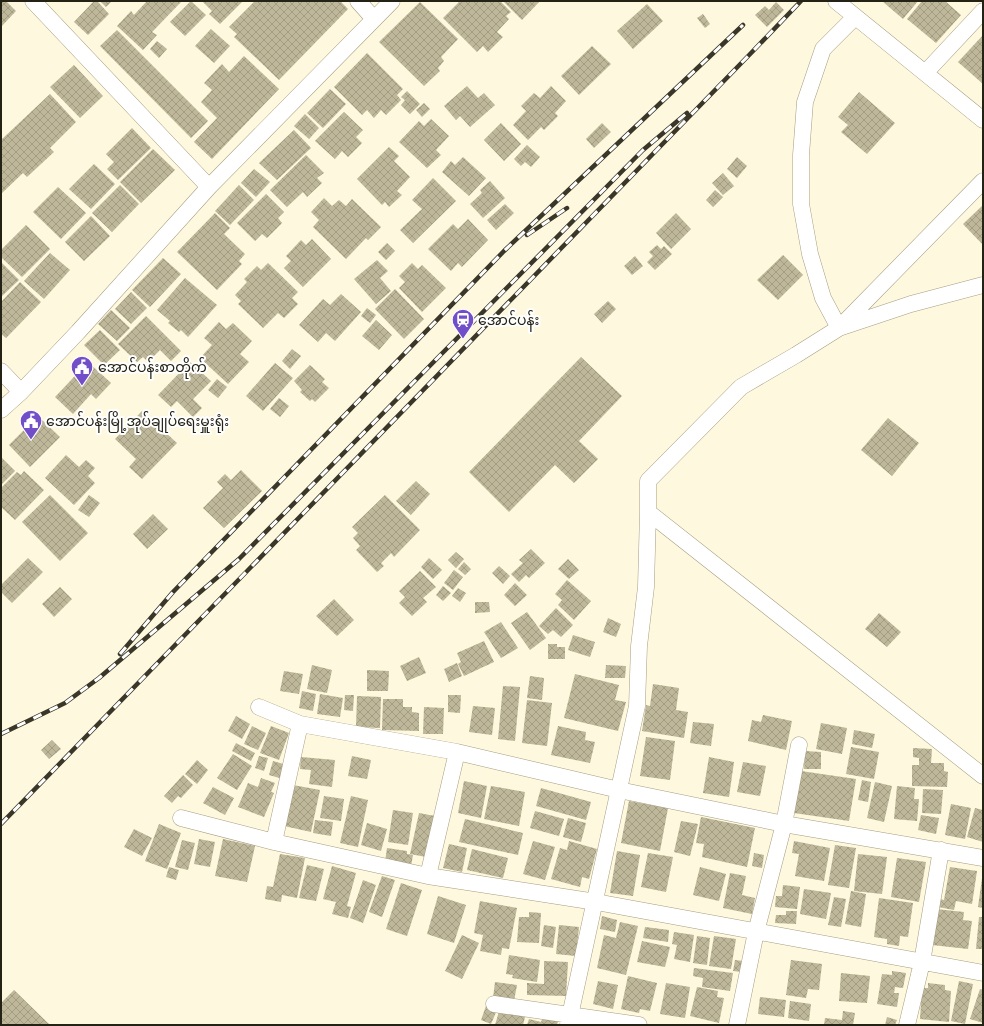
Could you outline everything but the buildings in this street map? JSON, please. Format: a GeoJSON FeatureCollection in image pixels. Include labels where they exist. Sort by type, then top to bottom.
{"type":"FeatureCollection","features":[{"type":"Feature","properties":{"kind":"street"},"geometry":{"type":"LineString","coordinates":[[33,1],[209,187]]}},
{"type":"Feature","properties":{"kind":"street"},"geometry":{"type":"LineString","coordinates":[[358,1],[374,18]]}},
{"type":"Feature","properties":{"kind":"street"},"geometry":{"type":"LineString","coordinates":[[1,410],[21,392],[78,332],[209,187],[392,1]]}},
{"type":"Feature","properties":{"kind":"street"},"geometry":{"type":"LineString","coordinates":[[836,1],[926,72],[983,120]]}},
{"type":"Feature","properties":{"kind":"street"},"geometry":{"type":"LineString","coordinates":[[926,72],[983,11]]}},
{"type":"Feature","properties":{"kind":"street"},"geometry":{"type":"LineString","coordinates":[[839,328],[823,298],[810,254],[801,204],[801,156],[806,102],[823,49],[855,16]]}},
{"type":"Feature","properties":{"kind":"street"},"geometry":{"type":"LineString","coordinates":[[570,1020],[637,706],[639,646],[646,587],[648,481],[741,386],[796,355],[839,328],[983,181]]}},
{"type":"Feature","properties":{"kind":"street"},"geometry":{"type":"LineString","coordinates":[[839,328],[911,304],[983,285]]}},
{"type":"Feature","properties":{"kind":"street"},"geometry":{"type":"LineString","coordinates":[[1,371],[21,392]]}},
{"type":"Feature","properties":{"kind":"street"},"geometry":{"type":"LineString","coordinates":[[648,512],[983,776]]}},
{"type":"Feature","properties":{"kind":"street"},"geometry":{"type":"LineString","coordinates":[[260,707],[300,724],[457,752],[619,790],[784,824],[983,858]]}},
{"type":"Feature","properties":{"kind":"street"},"geometry":{"type":"LineString","coordinates":[[274,842],[300,724]]}},
{"type":"Feature","properties":{"kind":"street"},"geometry":{"type":"LineString","coordinates":[[737,1025],[756,932],[784,824],[799,745]]}},
{"type":"Feature","properties":{"kind":"street"},"geometry":{"type":"LineString","coordinates":[[428,876],[457,752]]}},
{"type":"Feature","properties":{"kind":"street"},"geometry":{"type":"LineString","coordinates":[[181,818],[274,842],[428,876],[596,902],[983,973]]}},
{"type":"Feature","properties":{"kind":"street"},"geometry":{"type":"LineString","coordinates":[[907,1025],[922,962],[941,850]]}},
{"type":"Feature","properties":{"kind":"street"},"geometry":{"type":"LineString","coordinates":[[494,1004],[570,1020],[640,1025]]}},
{"type":"Feature","properties":{"kind":"railway"},"geometry":{"type":"LineString","coordinates":[[1,824],[801,1]]}},
{"type":"Feature","properties":{"kind":"railway"},"geometry":{"type":"LineString","coordinates":[[120,654],[173,592],[504,251],[743,25]]}},
{"type":"Feature","properties":{"kind":"railway"},"geometry":{"type":"LineString","coordinates":[[1,734],[65,703],[99,678],[239,559],[643,150],[687,113]]}},
{"type":"Feature","properties":{"kind":"railway"},"geometry":{"type":"LineString","coordinates":[[527,235],[567,208]]}},
{"type":"Feature","properties":{"kind":"place","name":"အောင်ပန်း"},"geometry":{"type":"Point","coordinates":[463,340]}},
{"type":"Feature","properties":{"kind":"place","name":"အောင်ပန်းစာတိုက်"},"geometry":{"type":"Point","coordinates":[82,386]}},
{"type":"Feature","properties":{"kind":"place","name":"အောင်ပန်းမြို့အုပ်ချုပ်ရေးမှူးရုံး"},"geometry":{"type":"Point","coordinates":[31,440]}}]}
